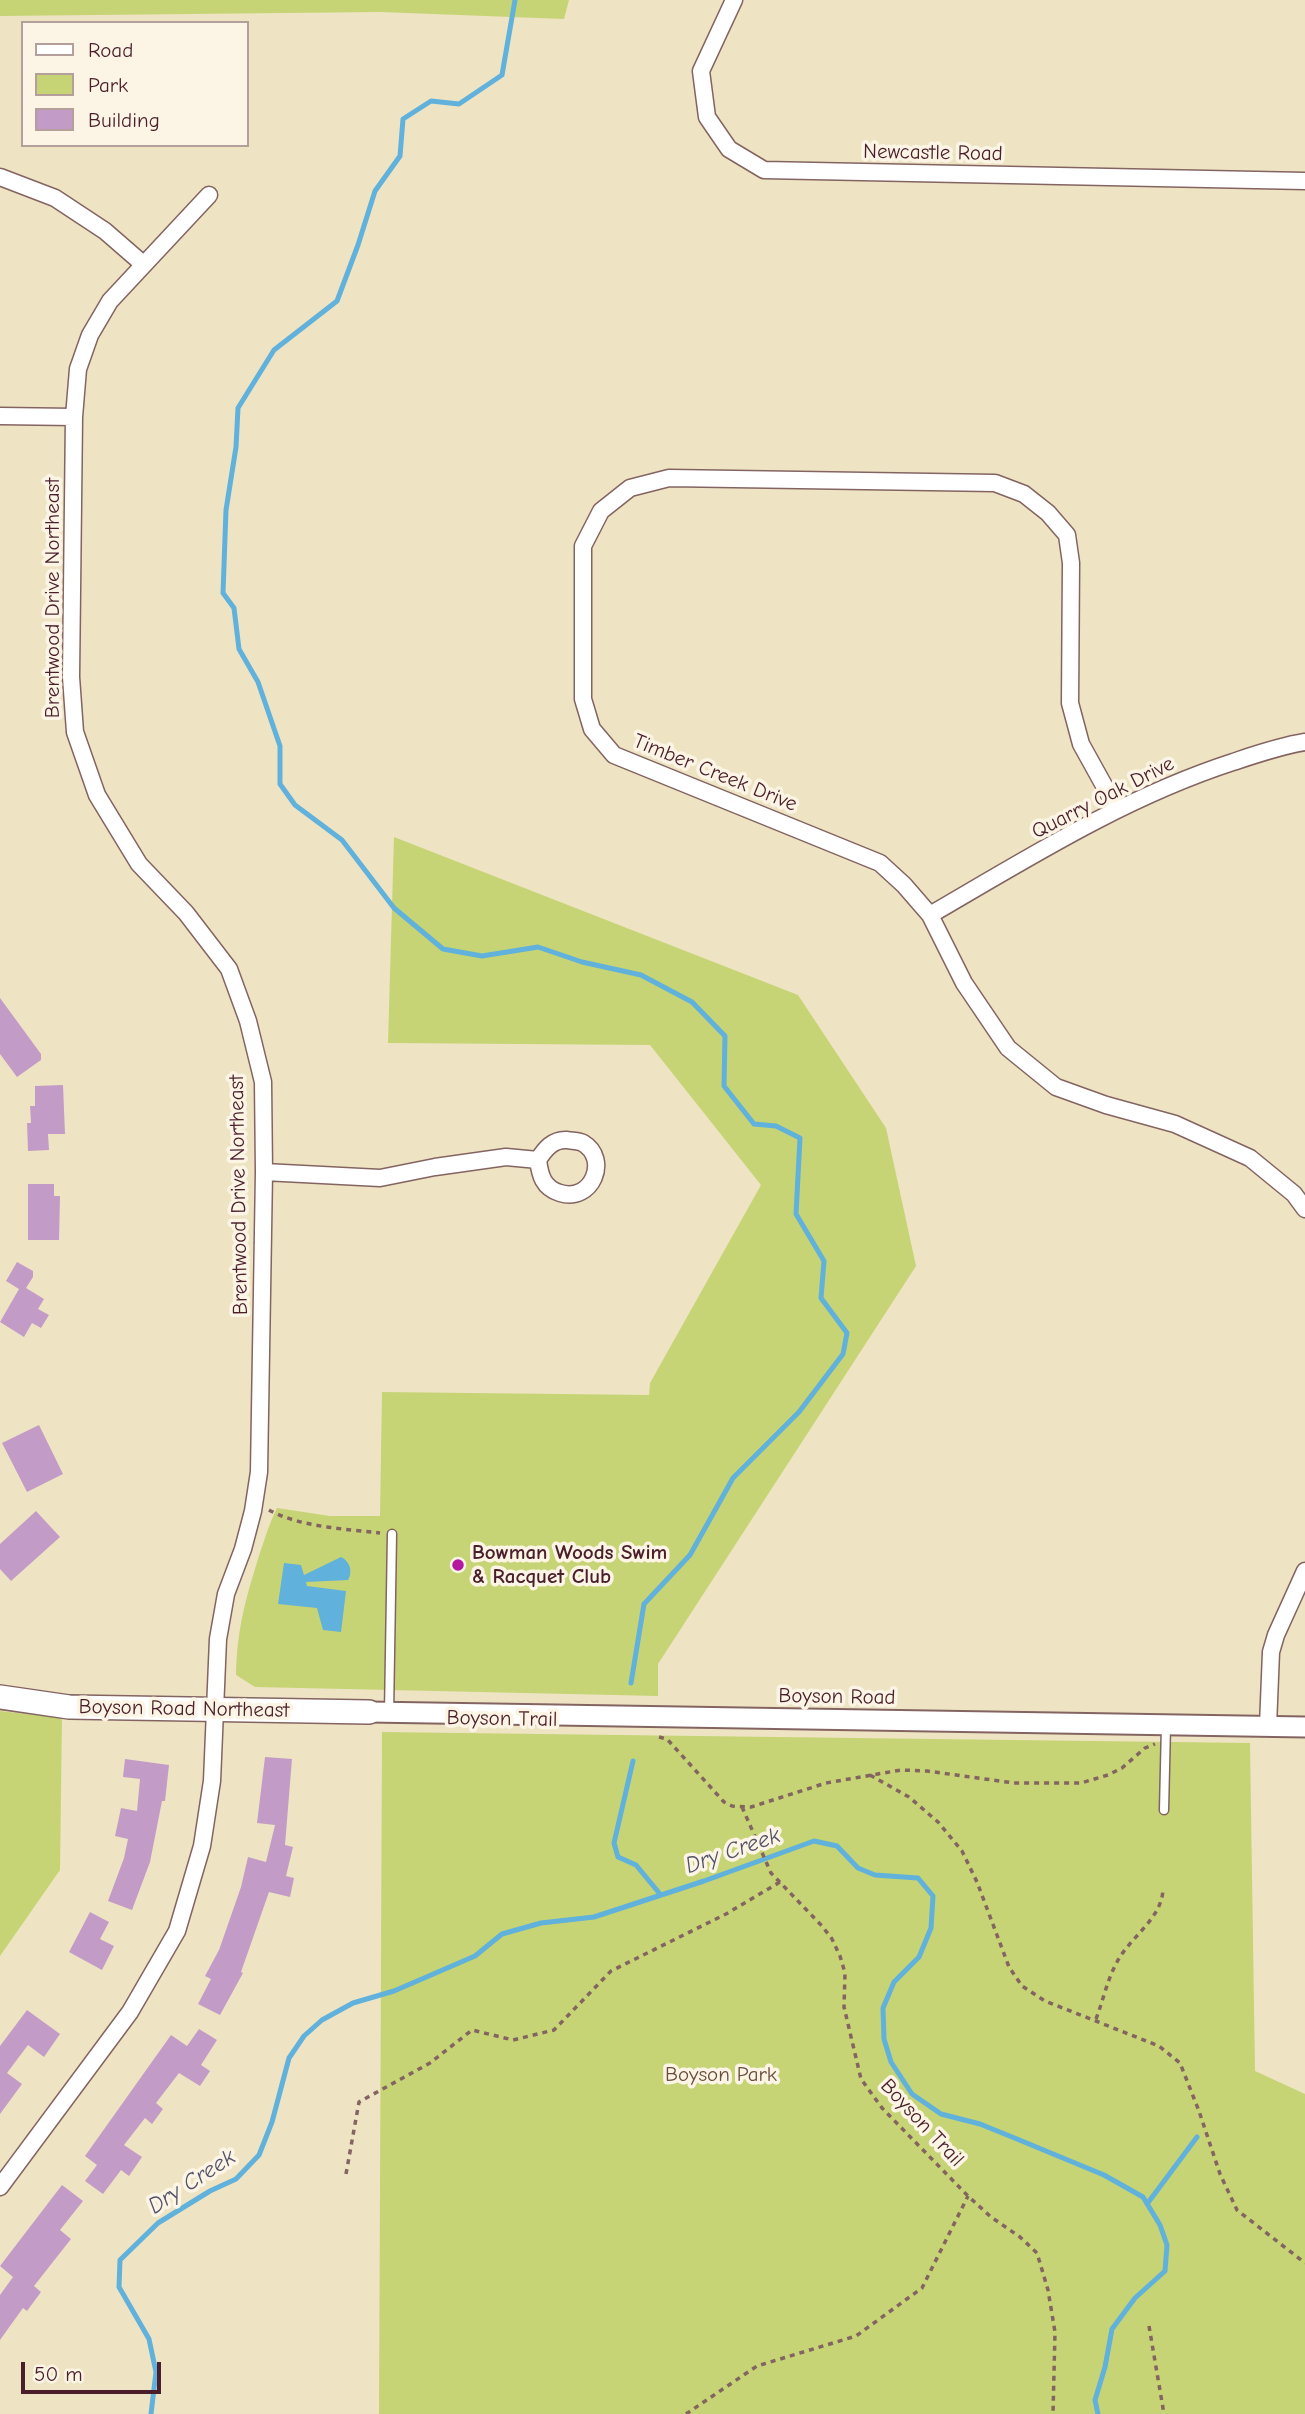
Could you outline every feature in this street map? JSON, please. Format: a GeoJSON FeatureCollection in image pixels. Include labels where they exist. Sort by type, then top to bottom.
{"type":"FeatureCollection","features":[{"type":"Feature","properties":{"kind":"main road","name":"Boyson Road Northeast"},"geometry":{"type":"LineString","coordinates":[[0,1696],[69,1707],[379,1713]]}},
{"type":"Feature","properties":{"kind":"street","name":"Newcastle Road"},"geometry":{"type":"LineString","coordinates":[[734,0],[701,71],[707,117],[729,149],[764,170],[1305,181]]}},
{"type":"Feature","properties":{"kind":"street"},"geometry":{"type":"LineString","coordinates":[[0,177],[55,198],[105,230],[143,264]]}},
{"type":"Feature","properties":{"kind":"street","name":"Brentwood Drive Northeast"},"geometry":{"type":"LineString","coordinates":[[0,2187],[131,2012],[177,1931],[202,1846],[212,1781],[218,1639],[226,1594],[243,1549],[259,1472],[263,1082],[248,1021],[229,969],[186,913],[139,864],[97,795],[75,732],[71,677],[74,417],[78,369],[90,335],[110,302],[209,195]]}},
{"type":"Feature","properties":{"kind":"street"},"geometry":{"type":"LineString","coordinates":[[0,416],[74,417]]}},
{"type":"Feature","properties":{"kind":"street","name":"Timber Creek Drive"},"geometry":{"type":"LineString","coordinates":[[1117,809],[1081,744],[1070,703],[1071,563],[1067,535],[1048,513],[1024,494],[995,483],[668,478],[630,488],[601,511],[583,546],[583,699],[592,729],[614,755],[880,863],[930,915],[964,983],[1008,1048],[1056,1087],[1106,1105],[1175,1124],[1250,1158],[1294,1194],[1305,1209]]}},
{"type":"Feature","properties":{"kind":"street","name":"Quarry Oak Drive"},"geometry":{"type":"LineString","coordinates":[[930,915],[1117,809],[1194,775],[1284,746],[1305,742]]}},
{"type":"Feature","properties":{"kind":"street"},"geometry":{"type":"LineString","coordinates":[[264,1172],[380,1178],[506,1157],[538,1160]]}},
{"type":"Feature","properties":{"kind":"street"},"geometry":{"type":"LineString","coordinates":[[1268,1726],[1271,1652],[1305,1571]]}},
{"type":"Feature","properties":{"kind":"street","name":"Boyson Road"},"geometry":{"type":"LineString","coordinates":[[379,1713],[1305,1727]]}},
{"type":"Feature","properties":{"kind":"lane"},"geometry":{"type":"LineString","coordinates":[[379,1713],[391,1534]]}},
{"type":"Feature","properties":{"kind":"lane"},"geometry":{"type":"LineString","coordinates":[[1164,1810],[1166,1724]]}},
{"type":"Feature","properties":{"kind":"path"},"geometry":{"type":"LineString","coordinates":[[254,1503],[284,1518],[328,1527],[391,1534]]}},
{"type":"Feature","properties":{"kind":"path"},"geometry":{"type":"LineString","coordinates":[[659,1737],[667,1739],[724,1802],[742,1807],[751,1807],[825,1783],[914,1770],[1005,1782],[1081,1783],[1122,1768],[1145,1748],[1166,1744]]}},
{"type":"Feature","properties":{"kind":"path"},"geometry":{"type":"LineString","coordinates":[[870,1775],[909,1797],[938,1822],[962,1851],[977,1882],[1009,1967],[1022,1986],[1045,2001],[1159,2046],[1180,2063],[1188,2079],[1220,2174],[1237,2210],[1305,2263]]}},
{"type":"Feature","properties":{"kind":"path","name":"Boyson Trail"},"geometry":{"type":"LineString","coordinates":[[742,1807],[768,1867],[822,1926],[840,1956],[845,1973],[844,2007],[861,2079],[882,2108],[968,2196],[1037,2253],[1048,2290],[1055,2332],[1053,2414]]}},
{"type":"Feature","properties":{"kind":"path"},"geometry":{"type":"LineString","coordinates":[[346,2174],[359,2102],[430,2063],[472,2031],[513,2040],[554,2031],[611,1971],[726,1914],[780,1882]]}},
{"type":"Feature","properties":{"kind":"path"},"geometry":{"type":"LineString","coordinates":[[1096,2019],[1117,1961],[1152,1918],[1163,1897],[1163,1888]]}},
{"type":"Feature","properties":{"kind":"path"},"geometry":{"type":"LineString","coordinates":[[686,2414],[757,2366],[856,2336],[922,2288],[968,2196]]}},
{"type":"Feature","properties":{"kind":"path"},"geometry":{"type":"LineString","coordinates":[[1149,2326],[1164,2414]]}},
{"type":"Feature","properties":{"kind":"green space"},"geometry":{"type":"Polygon","coordinates":[[[0,0],[569,0],[564,19],[380,12],[0,16],[0,0]]]}},
{"type":"Feature","properties":{"kind":"green space"},"geometry":{"type":"Polygon","coordinates":[[[394,837],[798,995],[886,1128],[916,1266],[658,1664],[658,1696],[255,1687],[236,1675],[238,1644],[246,1602],[253,1574],[277,1508],[330,1516],[380,1516],[382,1392],[649,1395],[650,1383],[761,1185],[650,1045],[388,1043],[394,837]]]}},
{"type":"Feature","properties":{"kind":"green space"},"geometry":{"type":"Polygon","coordinates":[[[0,1711],[62,1718],[60,1870],[0,1956],[0,1711]]]}},
{"type":"Feature","properties":{"kind":"green space","name":"Boyson Park"},"geometry":{"type":"Polygon","coordinates":[[[382,1732],[1250,1743],[1255,2071],[1305,2094],[1305,2414],[379,2414],[382,1732]]]}},
{"type":"Feature","properties":{"kind":"water"},"geometry":{"type":"Polygon","coordinates":[[[341,1557],[350,1567],[348,1580],[306,1582],[307,1586],[346,1591],[341,1632],[323,1630],[317,1608],[278,1604],[284,1563],[301,1565],[304,1575],[341,1557]]]}},
{"type":"Feature","properties":{"kind":"building"},"geometry":{"type":"Polygon","coordinates":[[[0,998],[41,1054],[41,1060],[17,1077],[0,1054],[0,998]]]}},
{"type":"Feature","properties":{"kind":"building"},"geometry":{"type":"Polygon","coordinates":[[[63,1085],[65,1134],[48,1134],[49,1150],[28,1151],[27,1123],[31,1123],[30,1106],[35,1106],[35,1086],[63,1085]]]}},
{"type":"Feature","properties":{"kind":"building"},"geometry":{"type":"Polygon","coordinates":[[[28,1184],[54,1184],[54,1196],[60,1196],[59,1240],[28,1240],[28,1184]]]}},
{"type":"Feature","properties":{"kind":"building"},"geometry":{"type":"Polygon","coordinates":[[[17,1262],[33,1271],[33,1277],[26,1288],[44,1299],[38,1309],[49,1315],[41,1328],[32,1323],[24,1337],[0,1322],[19,1289],[6,1281],[17,1262]]]}},
{"type":"Feature","properties":{"kind":"building"},"geometry":{"type":"Polygon","coordinates":[[[39,1425],[63,1474],[27,1492],[2,1443],[39,1425]]]}},
{"type":"Feature","properties":{"kind":"building"},"geometry":{"type":"Polygon","coordinates":[[[36,1511],[60,1537],[11,1581],[0,1569],[0,1544],[36,1511]]]}},
{"type":"Feature","properties":{"kind":"building"},"geometry":{"type":"Polygon","coordinates":[[[265,1757],[292,1759],[285,1845],[293,1847],[286,1876],[294,1878],[290,1897],[269,1892],[241,1972],[243,1973],[220,2015],[198,2004],[211,1979],[205,1976],[219,1950],[241,1887],[248,1857],[266,1862],[275,1825],[257,1823],[265,1757]]]}},
{"type":"Feature","properties":{"kind":"building"},"geometry":{"type":"Polygon","coordinates":[[[125,1759],[169,1765],[165,1801],[162,1801],[150,1862],[132,1910],[108,1901],[128,1839],[115,1836],[121,1808],[137,1811],[140,1779],[123,1777],[125,1759]]]}},
{"type":"Feature","properties":{"kind":"building"},"geometry":{"type":"Polygon","coordinates":[[[90,1912],[109,1922],[100,1939],[114,1946],[102,1970],[69,1952],[90,1912]]]}},
{"type":"Feature","properties":{"kind":"building"},"geometry":{"type":"Polygon","coordinates":[[[27,2010],[60,2034],[44,2057],[28,2045],[7,2073],[22,2084],[0,2114],[0,2046],[27,2010]]]}},
{"type":"Feature","properties":{"kind":"building"},"geometry":{"type":"Polygon","coordinates":[[[199,2029],[217,2040],[201,2065],[210,2071],[200,2086],[179,2073],[156,2103],[163,2109],[152,2124],[145,2118],[124,2145],[142,2157],[129,2176],[121,2170],[103,2194],[85,2181],[97,2165],[85,2156],[171,2035],[187,2046],[199,2029]]]}},
{"type":"Feature","properties":{"kind":"building"},"geometry":{"type":"Polygon","coordinates":[[[62,2185],[83,2201],[60,2230],[71,2239],[34,2286],[41,2292],[27,2311],[23,2308],[0,2340],[0,2295],[13,2277],[0,2266],[62,2185]]]}},
{"type":"Feature","properties":{"kind":"waterway"},"geometry":{"type":"LineString","coordinates":[[515,0],[502,75],[459,104],[431,101],[403,119],[400,156],[375,191],[337,301],[274,350],[238,408],[236,447],[226,510],[223,593],[234,608],[239,649],[258,682],[280,746],[280,784],[295,805],[342,840],[394,908],[443,949],[482,956],[538,947],[582,962],[641,975],[692,1002],[725,1036],[724,1086],[754,1124],[776,1126],[800,1138],[796,1214],[824,1261],[821,1298],[847,1333],[843,1354],[799,1412],[733,1478],[690,1555],[644,1604],[631,1683]]}},
{"type":"Feature","properties":{"kind":"waterway"},"geometry":{"type":"LineString","coordinates":[[633,1761],[614,1843],[618,1857],[636,1865],[660,1894]]}},
{"type":"Feature","properties":{"kind":"waterway","name":"Dry Creek"},"geometry":{"type":"LineString","coordinates":[[151,2414],[156,2372],[149,2339],[119,2287],[120,2260],[158,2223],[210,2191],[236,2179],[259,2155],[272,2122],[289,2058],[304,2036],[322,2020],[353,2003],[394,1991],[475,1956],[502,1934],[541,1923],[594,1917],[814,1841],[837,1846],[858,1868],[875,1875],[918,1878],[933,1896],[931,1928],[919,1957],[894,1982],[883,2008],[884,2039],[891,2062],[912,2094],[941,2114],[980,2124],[1104,2175],[1143,2197],[1160,2225],[1167,2245],[1165,2271],[1135,2298],[1112,2329],[1095,2400],[1098,2414]]}},
{"type":"Feature","properties":{"kind":"waterway"},"geometry":{"type":"LineString","coordinates":[[1147,2204],[1197,2137]]}},
{"type":"Feature","properties":{"kind":"place","name":"Bowman Woods Swim & Racquet Club"},"geometry":{"type":"Point","coordinates":[458,1565]}}]}
